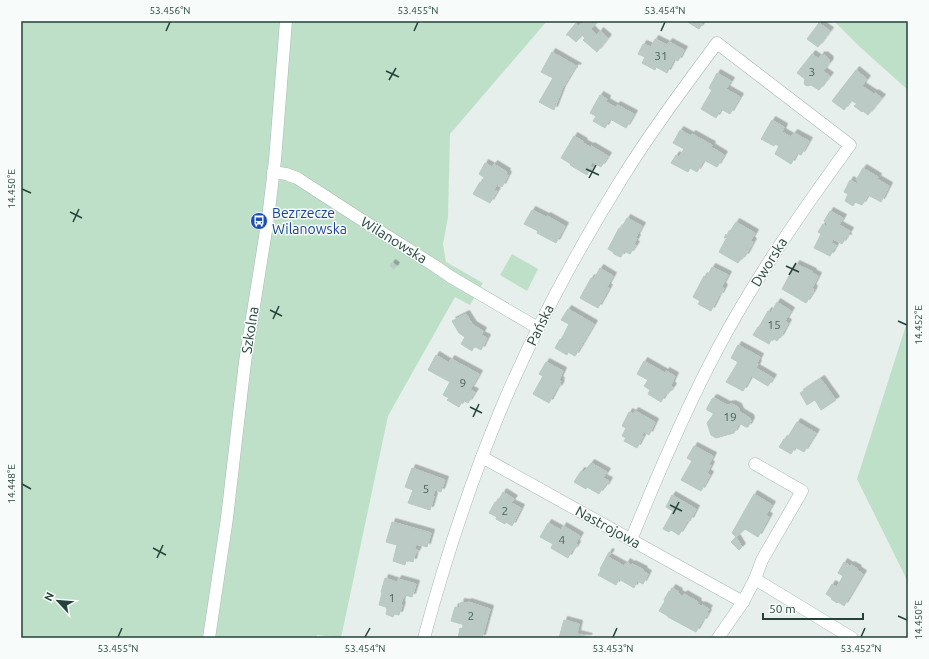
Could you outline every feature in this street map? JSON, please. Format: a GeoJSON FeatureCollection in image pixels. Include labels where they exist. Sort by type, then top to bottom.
{"type":"FeatureCollection","features":[{"type":"Feature","properties":{"kind":"street","name":"Szkolna"},"geometry":{"type":"LineString","coordinates":[[209,638],[230,497],[243,378],[274,172],[286,21]]}},
{"type":"Feature","properties":{"kind":"street","name":"Pańska"},"geometry":{"type":"LineString","coordinates":[[424,638],[450,546],[482,457],[501,409],[538,328],[579,251],[625,173],[668,109],[717,43]]}},
{"type":"Feature","properties":{"kind":"street","name":"Dworska"},"geometry":{"type":"LineString","coordinates":[[631,540],[686,411],[717,349],[765,268],[793,225],[850,145],[717,43]]}},
{"type":"Feature","properties":{"kind":"street","name":"Wilanowska"},"geometry":{"type":"LineString","coordinates":[[274,172],[297,178],[451,277],[538,328]]}},
{"type":"Feature","properties":{"kind":"street","name":"Nastrojowa"},"geometry":{"type":"LineString","coordinates":[[482,457],[738,600]]}},
{"type":"Feature","properties":{"kind":"street"},"geometry":{"type":"LineString","coordinates":[[718,638],[738,600],[755,579],[762,560],[802,491],[755,464]]}},
{"type":"Feature","properties":{"kind":"street"},"geometry":{"type":"LineString","coordinates":[[755,579],[852,638]]}},
{"type":"Feature","properties":{"kind":"green space"},"geometry":{"type":"Polygon","coordinates":[[[21,21],[547,21],[450,134],[448,217],[443,244],[446,262],[483,283],[470,305],[455,297],[388,416],[341,638],[317,635],[316,638],[21,638],[21,21]]]}},
{"type":"Feature","properties":{"kind":"green space"},"geometry":{"type":"Polygon","coordinates":[[[834,21],[908,21],[908,90],[861,48],[834,21]]]}},
{"type":"Feature","properties":{"kind":"green space"},"geometry":{"type":"Polygon","coordinates":[[[512,254],[538,269],[527,291],[500,275],[512,254]]]}},
{"type":"Feature","properties":{"kind":"green space"},"geometry":{"type":"Polygon","coordinates":[[[908,319],[908,582],[857,479],[908,319]]]}},
{"type":"Feature","properties":{"kind":"building"},"geometry":{"type":"Polygon","coordinates":[[[583,21],[598,21],[591,29],[597,35],[600,31],[608,38],[597,52],[583,40],[585,38],[582,35],[576,42],[566,35],[576,23],[579,26],[583,21]]]}},
{"type":"Feature","properties":{"kind":"building"},"geometry":{"type":"Polygon","coordinates":[[[686,21],[704,21],[699,29],[686,21]]]}},
{"type":"Feature","properties":{"kind":"building"},"geometry":{"type":"Polygon","coordinates":[[[819,23],[830,31],[818,47],[807,39],[819,23]]]}},
{"type":"Feature","properties":{"kind":"building"},"geometry":{"type":"Polygon","coordinates":[[[655,39],[667,45],[669,42],[684,50],[678,61],[674,59],[667,73],[656,67],[655,70],[642,63],[645,57],[638,54],[643,44],[651,47],[655,39]]]}},
{"type":"Feature","properties":{"kind":"building"},"geometry":{"type":"Polygon","coordinates":[[[552,52],[578,67],[575,67],[562,89],[554,110],[539,102],[553,78],[541,72],[552,52]]]}},
{"type":"Feature","properties":{"kind":"building"},"geometry":{"type":"Polygon","coordinates":[[[812,54],[819,59],[821,55],[824,55],[830,60],[823,71],[830,76],[819,90],[811,85],[805,85],[805,79],[797,73],[812,54]]]}},
{"type":"Feature","properties":{"kind":"building"},"geometry":{"type":"Polygon","coordinates":[[[856,70],[867,79],[862,86],[882,98],[868,115],[854,106],[857,104],[851,100],[844,110],[832,101],[856,70]]]}},
{"type":"Feature","properties":{"kind":"building"},"geometry":{"type":"Polygon","coordinates":[[[717,73],[731,81],[726,89],[740,97],[730,114],[721,109],[716,118],[701,109],[712,90],[709,88],[717,73]]]}},
{"type":"Feature","properties":{"kind":"building"},"geometry":{"type":"Polygon","coordinates":[[[600,95],[607,99],[606,102],[615,107],[617,105],[634,114],[626,128],[610,119],[605,128],[593,121],[596,116],[590,113],[600,95]]]}},
{"type":"Feature","properties":{"kind":"building"},"geometry":{"type":"Polygon","coordinates":[[[772,120],[784,127],[782,132],[791,137],[794,133],[809,141],[801,155],[797,153],[791,164],[775,154],[779,146],[775,144],[774,146],[761,139],[772,120]]]}},
{"type":"Feature","properties":{"kind":"building"},"geometry":{"type":"Polygon","coordinates":[[[680,130],[691,136],[692,134],[712,145],[711,147],[724,155],[717,167],[704,160],[697,172],[690,168],[688,172],[671,163],[676,155],[679,157],[684,149],[673,143],[680,130]]]}},
{"type":"Feature","properties":{"kind":"building"},"geometry":{"type":"Polygon","coordinates":[[[574,136],[584,142],[583,143],[608,156],[601,167],[592,162],[590,166],[592,167],[587,175],[561,158],[574,136]]]}},
{"type":"Feature","properties":{"kind":"building"},"geometry":{"type":"Polygon","coordinates":[[[485,163],[492,167],[494,164],[507,172],[506,174],[508,175],[502,187],[497,184],[494,190],[497,191],[490,203],[473,194],[480,182],[482,183],[485,178],[479,174],[485,163]]]}},
{"type":"Feature","properties":{"kind":"building"},"geometry":{"type":"Polygon","coordinates":[[[863,168],[889,186],[881,202],[868,195],[862,205],[855,202],[853,206],[845,201],[848,194],[844,192],[850,180],[857,184],[858,181],[856,180],[863,168]]]}},
{"type":"Feature","properties":{"kind":"building"},"geometry":{"type":"Polygon","coordinates":[[[532,210],[565,226],[556,243],[524,224],[532,210]]]}},
{"type":"Feature","properties":{"kind":"building"},"geometry":{"type":"Polygon","coordinates":[[[830,211],[843,218],[839,225],[850,231],[847,236],[848,238],[846,237],[842,244],[833,239],[831,243],[836,245],[830,256],[814,248],[821,234],[818,232],[823,224],[826,226],[827,223],[824,221],[830,211]]]}},
{"type":"Feature","properties":{"kind":"building"},"geometry":{"type":"Polygon","coordinates":[[[627,218],[642,226],[636,237],[637,238],[634,244],[636,245],[630,254],[624,251],[621,257],[608,249],[619,228],[621,229],[627,218]]]}},
{"type":"Feature","properties":{"kind":"building"},"geometry":{"type":"Polygon","coordinates":[[[736,222],[755,233],[751,240],[753,242],[745,257],[743,256],[738,263],[719,252],[727,237],[724,238],[726,234],[727,236],[736,222]]]}},
{"type":"Feature","properties":{"kind":"building"},"geometry":{"type":"Polygon","coordinates":[[[392,263],[396,266],[394,269],[390,266],[392,263]]]}},
{"type":"Feature","properties":{"kind":"building"},"geometry":{"type":"Polygon","coordinates":[[[796,264],[818,276],[812,288],[814,289],[813,292],[806,303],[782,289],[796,264]]]}},
{"type":"Feature","properties":{"kind":"building"},"geometry":{"type":"Polygon","coordinates":[[[712,267],[728,275],[722,286],[724,288],[711,311],[698,304],[700,301],[693,297],[704,276],[706,278],[712,267]]]}},
{"type":"Feature","properties":{"kind":"building"},"geometry":{"type":"Polygon","coordinates":[[[600,268],[613,276],[607,287],[609,288],[598,308],[580,298],[591,278],[594,279],[600,268]]]}},
{"type":"Feature","properties":{"kind":"building"},"geometry":{"type":"Polygon","coordinates":[[[777,302],[791,311],[785,321],[788,323],[780,338],[777,341],[774,339],[771,340],[769,344],[753,335],[768,311],[771,313],[777,302]]]}},
{"type":"Feature","properties":{"kind":"building"},"geometry":{"type":"Polygon","coordinates":[[[568,309],[594,324],[575,356],[568,352],[567,355],[555,348],[569,324],[561,320],[568,309]]]}},
{"type":"Feature","properties":{"kind":"building"},"geometry":{"type":"Polygon","coordinates":[[[466,314],[473,325],[483,331],[481,335],[487,338],[481,350],[474,346],[472,351],[461,344],[465,337],[459,333],[452,321],[466,314]]]}},
{"type":"Feature","properties":{"kind":"building"},"geometry":{"type":"Polygon","coordinates":[[[738,345],[760,357],[757,363],[758,364],[743,391],[726,382],[738,362],[731,358],[738,345]]]}},
{"type":"Feature","properties":{"kind":"building"},"geometry":{"type":"Polygon","coordinates":[[[436,355],[449,363],[451,359],[479,374],[470,390],[475,392],[468,403],[463,400],[459,407],[447,400],[449,398],[443,395],[450,382],[428,370],[436,355]]]}},
{"type":"Feature","properties":{"kind":"building"},"geometry":{"type":"Polygon","coordinates":[[[644,361],[665,373],[666,371],[675,376],[671,385],[673,387],[668,394],[666,393],[661,402],[648,394],[650,390],[644,386],[648,380],[637,374],[644,361]]]}},
{"type":"Feature","properties":{"kind":"building"},"geometry":{"type":"Polygon","coordinates":[[[546,362],[563,371],[559,380],[561,381],[561,384],[558,389],[557,388],[549,403],[533,394],[543,376],[539,374],[546,362]]]}},
{"type":"Feature","properties":{"kind":"building"},"geometry":{"type":"Polygon","coordinates":[[[756,368],[773,378],[768,386],[751,376],[756,368]]]}},
{"type":"Feature","properties":{"kind":"building"},"geometry":{"type":"Polygon","coordinates":[[[821,379],[836,400],[821,410],[815,400],[807,405],[800,393],[821,379]]]}},
{"type":"Feature","properties":{"kind":"building"},"geometry":{"type":"Polygon","coordinates":[[[714,398],[727,405],[732,404],[738,407],[740,412],[750,418],[751,421],[748,427],[741,424],[738,425],[734,433],[716,438],[711,435],[707,423],[713,413],[707,410],[707,408],[714,398]]]}},
{"type":"Feature","properties":{"kind":"building"},"geometry":{"type":"Polygon","coordinates":[[[635,411],[655,422],[649,435],[644,432],[637,448],[624,441],[626,438],[622,436],[626,428],[622,426],[629,412],[633,414],[635,411]]]}},
{"type":"Feature","properties":{"kind":"building"},"geometry":{"type":"Polygon","coordinates":[[[797,422],[816,433],[804,452],[795,447],[791,454],[779,447],[784,439],[786,440],[797,422]]]}},
{"type":"Feature","properties":{"kind":"building"},"geometry":{"type":"Polygon","coordinates":[[[694,446],[713,456],[707,473],[710,475],[701,491],[681,480],[692,461],[687,458],[694,446]]]}},
{"type":"Feature","properties":{"kind":"building"},"geometry":{"type":"Polygon","coordinates":[[[591,463],[607,472],[603,478],[609,481],[599,494],[574,482],[581,471],[584,472],[591,463]]]}},
{"type":"Feature","properties":{"kind":"building"},"geometry":{"type":"Polygon","coordinates":[[[412,468],[445,480],[441,492],[435,490],[430,510],[408,503],[413,490],[405,487],[412,468]]]}},
{"type":"Feature","properties":{"kind":"building"},"geometry":{"type":"Polygon","coordinates":[[[503,492],[514,499],[511,503],[521,508],[512,526],[506,522],[505,524],[496,519],[497,517],[489,513],[503,492]]]}},
{"type":"Feature","properties":{"kind":"building"},"geometry":{"type":"Polygon","coordinates":[[[754,494],[772,505],[766,515],[769,517],[758,537],[745,529],[736,537],[732,533],[754,494]]]}},
{"type":"Feature","properties":{"kind":"building"},"geometry":{"type":"Polygon","coordinates":[[[672,495],[696,509],[690,521],[688,520],[679,535],[671,530],[669,532],[663,529],[673,511],[666,507],[672,495]]]}},
{"type":"Feature","properties":{"kind":"building"},"geometry":{"type":"Polygon","coordinates":[[[392,522],[431,533],[427,547],[416,544],[415,549],[418,550],[415,554],[413,562],[406,560],[405,565],[393,561],[397,545],[386,542],[392,522]]]}},
{"type":"Feature","properties":{"kind":"building"},"geometry":{"type":"Polygon","coordinates":[[[548,523],[561,530],[563,526],[580,536],[576,543],[577,545],[574,550],[572,550],[568,558],[551,548],[553,544],[540,537],[548,523]]]}},
{"type":"Feature","properties":{"kind":"building"},"geometry":{"type":"Polygon","coordinates":[[[736,537],[742,547],[739,550],[731,542],[736,537]]]}},
{"type":"Feature","properties":{"kind":"building"},"geometry":{"type":"Polygon","coordinates":[[[609,552],[611,553],[608,557],[624,566],[627,562],[644,570],[643,571],[648,574],[643,584],[637,581],[634,588],[619,579],[616,585],[598,575],[609,552]]]}},
{"type":"Feature","properties":{"kind":"building"},"geometry":{"type":"Polygon","coordinates":[[[844,562],[858,569],[857,570],[863,574],[844,606],[831,599],[832,598],[826,594],[832,584],[837,587],[843,576],[838,573],[844,562]]]}},
{"type":"Feature","properties":{"kind":"building"},"geometry":{"type":"Polygon","coordinates":[[[385,578],[397,582],[398,579],[416,584],[412,597],[405,595],[402,599],[399,615],[394,614],[393,617],[386,614],[386,607],[379,605],[385,578]]]}},
{"type":"Feature","properties":{"kind":"building"},"geometry":{"type":"Polygon","coordinates":[[[672,588],[679,592],[678,593],[682,596],[684,594],[698,602],[697,604],[709,609],[696,632],[659,611],[672,588]]]}},
{"type":"Feature","properties":{"kind":"building"},"geometry":{"type":"Polygon","coordinates":[[[461,602],[468,602],[490,609],[482,638],[458,638],[460,628],[463,629],[465,625],[451,621],[455,607],[459,608],[461,602]]]}},
{"type":"Feature","properties":{"kind":"building"},"geometry":{"type":"Polygon","coordinates":[[[564,620],[579,624],[577,634],[589,637],[559,638],[564,620]]]}},
{"type":"Feature","properties":{"kind":"place","name":"Bezrzecze Wilanowska"},"geometry":{"type":"Point","coordinates":[259,221]}}]}
